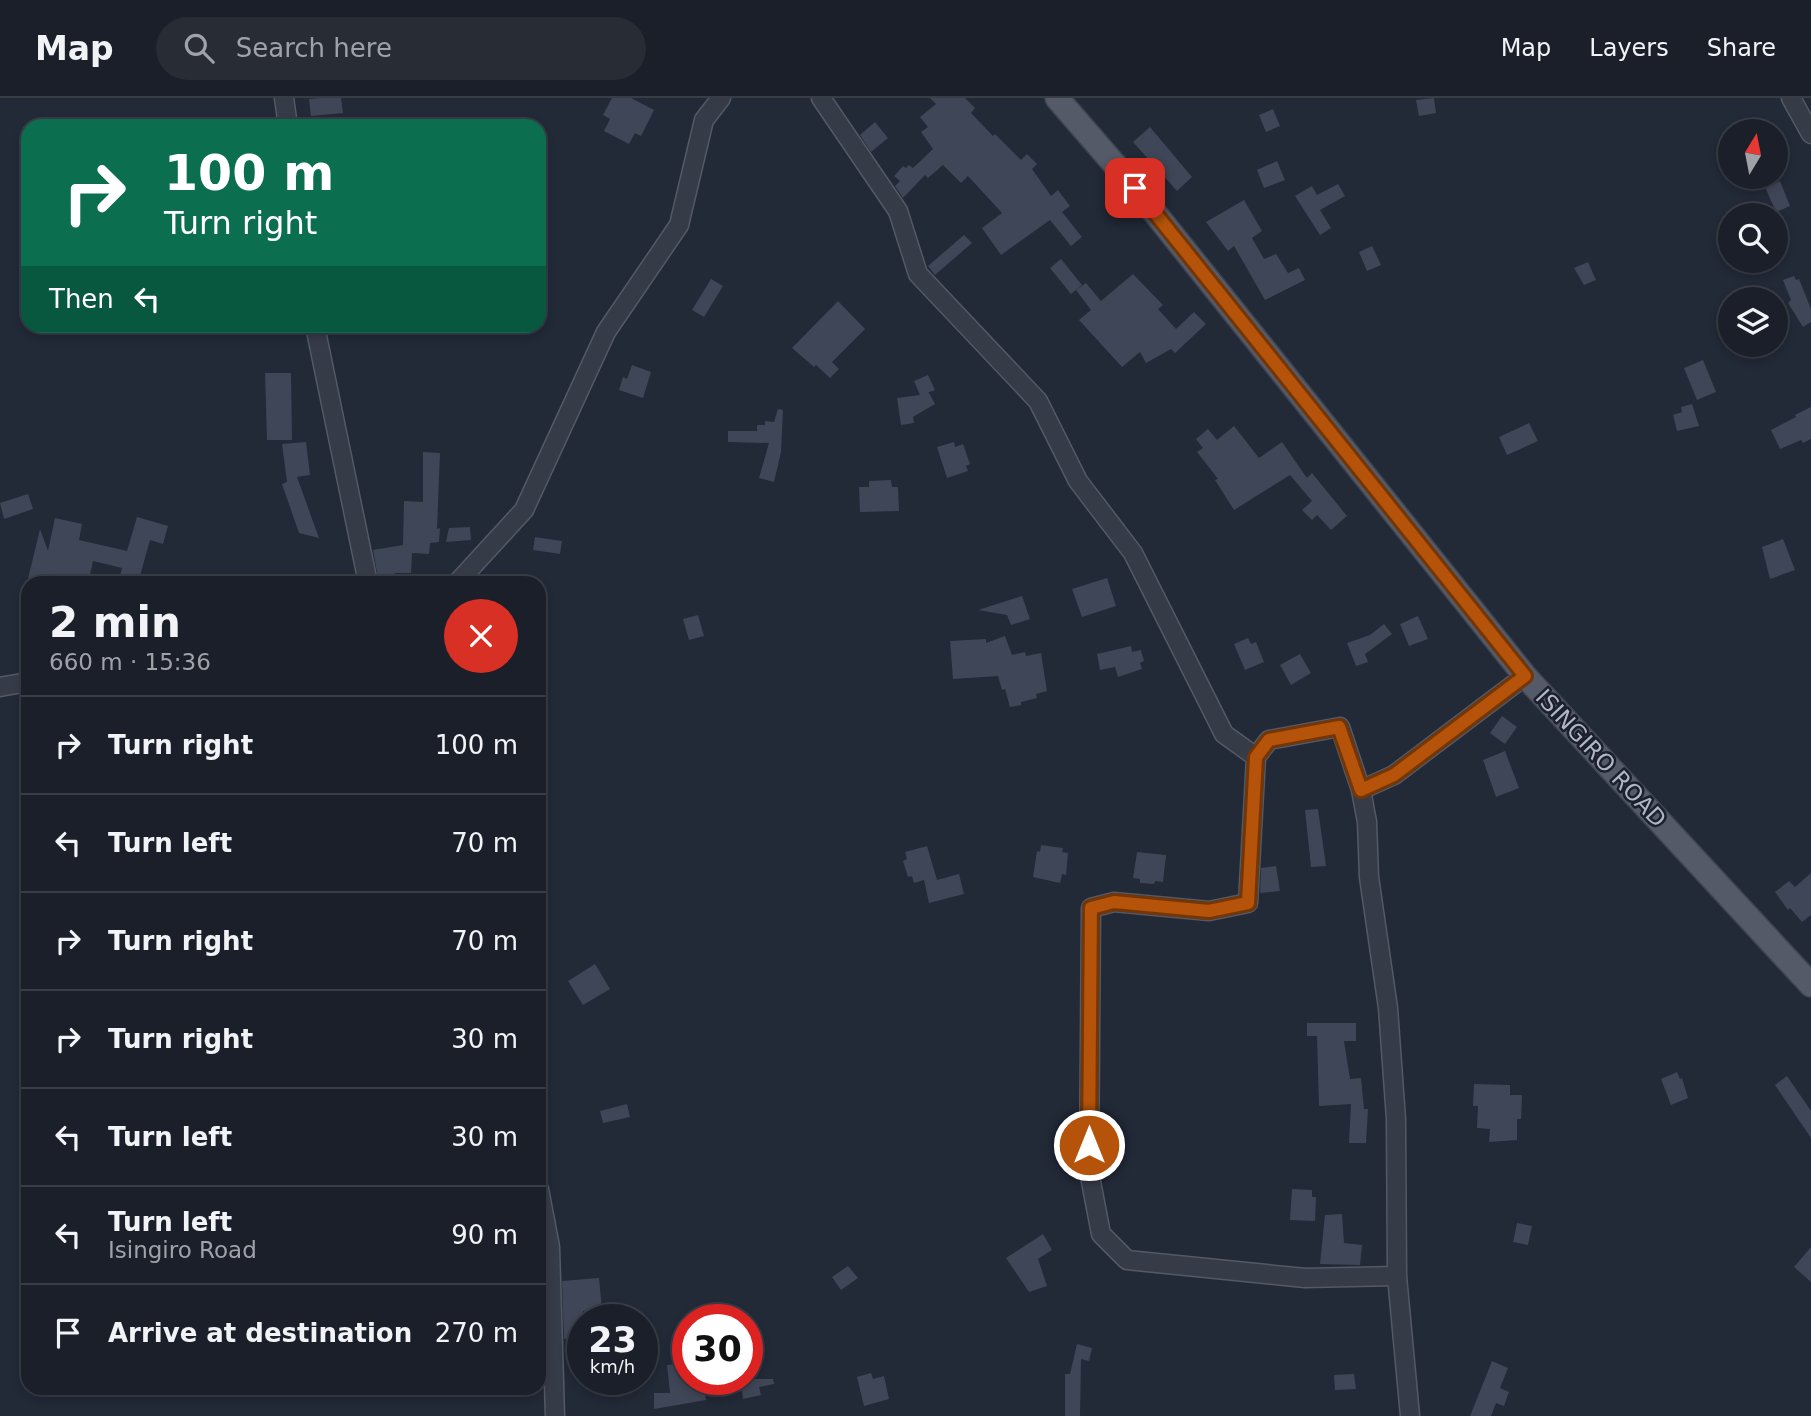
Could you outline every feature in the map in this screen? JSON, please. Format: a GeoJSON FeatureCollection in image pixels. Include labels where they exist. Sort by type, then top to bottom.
{"type":"FeatureCollection","features":[{"type":"Feature","properties":{"kind":"main road","name":"ISINGIRO ROAD"},"geometry":{"type":"LineString","coordinates":[[1057,98],[1135,188],[1525,676],[1811,985]]}},
{"type":"Feature","properties":{"kind":"street"},"geometry":{"type":"LineString","coordinates":[[284,98],[287,119]]}},
{"type":"Feature","properties":{"kind":"street"},"geometry":{"type":"LineString","coordinates":[[463,576],[524,510],[607,332],[679,225],[704,120],[721,98]]}},
{"type":"Feature","properties":{"kind":"street"},"geometry":{"type":"LineString","coordinates":[[821,98],[898,211],[918,274],[1038,401],[1078,481],[1133,553],[1224,734],[1256,757]]}},
{"type":"Feature","properties":{"kind":"street"},"geometry":{"type":"LineString","coordinates":[[1791,98],[1811,134]]}},
{"type":"Feature","properties":{"kind":"street"},"geometry":{"type":"LineString","coordinates":[[316,333],[367,576]]}},
{"type":"Feature","properties":{"kind":"street"},"geometry":{"type":"LineString","coordinates":[[1361,790],[1394,775],[1525,676]]}},
{"type":"Feature","properties":{"kind":"street"},"geometry":{"type":"LineString","coordinates":[[0,687],[21,683]]}},
{"type":"Feature","properties":{"kind":"street"},"geometry":{"type":"LineString","coordinates":[[1396,1276],[1305,1278],[1127,1259],[1101,1234],[1089,1171],[1091,908],[1114,902],[1209,911],[1248,903],[1256,757],[1269,740],[1339,727],[1361,790],[1367,822],[1369,877],[1388,1008],[1396,1119],[1396,1276],[1410,1416]]}},
{"type":"Feature","properties":{"kind":"street"},"geometry":{"type":"LineString","coordinates":[[546,1226],[550,1247],[555,1416]]}},
{"type":"Feature","properties":{"kind":"building"},"geometry":{"type":"Polygon","coordinates":[[[341,98],[343,113],[311,116],[309,99],[341,98]]]}},
{"type":"Feature","properties":{"kind":"building"},"geometry":{"type":"Polygon","coordinates":[[[612,98],[631,98],[654,110],[641,136],[635,133],[629,144],[604,131],[610,119],[603,115],[612,98]]]}},
{"type":"Feature","properties":{"kind":"building"},"geometry":{"type":"Polygon","coordinates":[[[930,98],[965,98],[975,108],[971,113],[993,136],[995,134],[1021,160],[1027,154],[1037,164],[1032,169],[1051,196],[1058,190],[1070,206],[1062,212],[1082,237],[1071,246],[1050,220],[1001,255],[982,228],[1002,213],[968,176],[961,183],[943,165],[928,178],[925,175],[903,198],[895,186],[900,181],[894,176],[903,166],[906,168],[909,165],[913,168],[933,149],[921,132],[928,127],[920,117],[936,104],[930,98]]]}},
{"type":"Feature","properties":{"kind":"building"},"geometry":{"type":"Polygon","coordinates":[[[1434,98],[1436,113],[1419,116],[1416,100],[1434,98]]]}},
{"type":"Feature","properties":{"kind":"building"},"geometry":{"type":"Polygon","coordinates":[[[1273,109],[1280,126],[1266,132],[1259,115],[1273,109]]]}},
{"type":"Feature","properties":{"kind":"building"},"geometry":{"type":"Polygon","coordinates":[[[875,122],[888,138],[871,152],[860,135],[875,122]]]}},
{"type":"Feature","properties":{"kind":"building"},"geometry":{"type":"Polygon","coordinates":[[[1150,127],[1192,177],[1177,191],[1133,142],[1150,127]]]}},
{"type":"Feature","properties":{"kind":"building"},"geometry":{"type":"Polygon","coordinates":[[[1277,161],[1285,180],[1264,188],[1257,170],[1277,161]]]}},
{"type":"Feature","properties":{"kind":"building"},"geometry":{"type":"Polygon","coordinates":[[[1338,184],[1345,196],[1320,210],[1331,228],[1320,235],[1295,196],[1312,186],[1317,195],[1338,184]]]}},
{"type":"Feature","properties":{"kind":"building"},"geometry":{"type":"Polygon","coordinates":[[[1766,189],[1783,189],[1790,206],[1788,207],[1788,203],[1772,203],[1766,189]]]}},
{"type":"Feature","properties":{"kind":"building"},"geometry":{"type":"Polygon","coordinates":[[[1244,200],[1262,231],[1252,238],[1264,259],[1276,254],[1288,273],[1299,268],[1305,280],[1265,300],[1234,246],[1228,251],[1206,222],[1244,200]]]}},
{"type":"Feature","properties":{"kind":"building"},"geometry":{"type":"Polygon","coordinates":[[[964,235],[972,243],[935,275],[928,266],[964,235]]]}},
{"type":"Feature","properties":{"kind":"building"},"geometry":{"type":"Polygon","coordinates":[[[1372,246],[1381,265],[1367,271],[1359,252],[1372,246]]]}},
{"type":"Feature","properties":{"kind":"building"},"geometry":{"type":"Polygon","coordinates":[[[1061,259],[1082,285],[1071,294],[1050,268],[1061,259]]]}},
{"type":"Feature","properties":{"kind":"building"},"geometry":{"type":"Polygon","coordinates":[[[1588,262],[1596,280],[1584,285],[1574,268],[1588,262]]]}},
{"type":"Feature","properties":{"kind":"building"},"geometry":{"type":"Polygon","coordinates":[[[1133,274],[1163,305],[1158,309],[1176,329],[1194,312],[1206,324],[1175,353],[1171,349],[1146,363],[1140,352],[1122,367],[1079,320],[1091,310],[1076,290],[1086,283],[1101,301],[1133,274]]]}},
{"type":"Feature","properties":{"kind":"building"},"geometry":{"type":"Polygon","coordinates":[[[1794,276],[1796,280],[1799,279],[1811,309],[1811,322],[1803,327],[1788,303],[1791,300],[1783,280],[1794,276]]]}},
{"type":"Feature","properties":{"kind":"building"},"geometry":{"type":"Polygon","coordinates":[[[711,279],[723,286],[704,317],[692,310],[711,279]]]}},
{"type":"Feature","properties":{"kind":"building"},"geometry":{"type":"Polygon","coordinates":[[[838,301],[865,329],[832,362],[839,369],[830,378],[792,348],[838,301]]]}},
{"type":"Feature","properties":{"kind":"building"},"geometry":{"type":"Polygon","coordinates":[[[1703,360],[1716,392],[1697,400],[1684,368],[1703,360]]]}},
{"type":"Feature","properties":{"kind":"building"},"geometry":{"type":"Polygon","coordinates":[[[632,365],[651,372],[643,398],[619,390],[623,377],[627,379],[632,365]]]}},
{"type":"Feature","properties":{"kind":"building"},"geometry":{"type":"Polygon","coordinates":[[[265,373],[291,373],[292,440],[267,440],[265,373]]]}},
{"type":"Feature","properties":{"kind":"building"},"geometry":{"type":"Polygon","coordinates":[[[928,375],[935,390],[927,393],[935,404],[913,417],[914,423],[901,425],[897,398],[920,395],[914,381],[928,375]]]}},
{"type":"Feature","properties":{"kind":"building"},"geometry":{"type":"Polygon","coordinates":[[[1692,404],[1699,426],[1677,431],[1673,415],[1682,412],[1681,407],[1692,404]]]}},
{"type":"Feature","properties":{"kind":"building"},"geometry":{"type":"Polygon","coordinates":[[[1811,407],[1811,439],[1803,443],[1801,440],[1780,449],[1771,430],[1811,407]]]}},
{"type":"Feature","properties":{"kind":"building"},"geometry":{"type":"Polygon","coordinates":[[[778,409],[783,410],[781,452],[774,482],[759,478],[769,443],[728,442],[728,431],[757,431],[757,425],[765,425],[765,421],[774,422],[778,409]]]}},
{"type":"Feature","properties":{"kind":"building"},"geometry":{"type":"Polygon","coordinates":[[[1529,423],[1538,441],[1507,455],[1499,437],[1529,423]]]}},
{"type":"Feature","properties":{"kind":"building"},"geometry":{"type":"Polygon","coordinates":[[[1234,426],[1259,458],[1282,442],[1307,478],[1312,473],[1347,516],[1331,530],[1317,515],[1312,520],[1302,510],[1312,501],[1290,475],[1234,510],[1215,480],[1218,479],[1197,452],[1203,448],[1196,439],[1208,429],[1217,440],[1234,426]]]}},
{"type":"Feature","properties":{"kind":"building"},"geometry":{"type":"Polygon","coordinates":[[[306,442],[310,475],[297,477],[319,538],[299,533],[282,484],[287,482],[282,444],[306,442]]]}},
{"type":"Feature","properties":{"kind":"building"},"geometry":{"type":"Polygon","coordinates":[[[954,442],[955,447],[963,444],[970,464],[966,466],[968,471],[947,478],[937,447],[954,442]]]}},
{"type":"Feature","properties":{"kind":"building"},"geometry":{"type":"Polygon","coordinates":[[[423,452],[440,453],[437,529],[440,528],[439,542],[430,543],[429,554],[412,553],[411,573],[378,576],[373,550],[403,545],[404,501],[423,502],[423,452]]]}},
{"type":"Feature","properties":{"kind":"building"},"geometry":{"type":"Polygon","coordinates":[[[891,480],[892,487],[898,487],[899,511],[860,512],[859,487],[869,487],[869,481],[891,480]]]}},
{"type":"Feature","properties":{"kind":"building"},"geometry":{"type":"Polygon","coordinates":[[[28,494],[33,509],[4,519],[0,503],[28,494]]]}},
{"type":"Feature","properties":{"kind":"building"},"geometry":{"type":"Polygon","coordinates":[[[137,517],[168,526],[163,544],[150,540],[140,576],[120,576],[122,568],[93,561],[90,576],[29,576],[40,529],[48,551],[55,518],[82,524],[79,540],[127,551],[137,517]]]}},
{"type":"Feature","properties":{"kind":"building"},"geometry":{"type":"Polygon","coordinates":[[[470,527],[471,540],[446,542],[449,528],[470,527]]]}},
{"type":"Feature","properties":{"kind":"building"},"geometry":{"type":"Polygon","coordinates":[[[535,537],[562,541],[560,554],[533,550],[535,537]]]}},
{"type":"Feature","properties":{"kind":"building"},"geometry":{"type":"Polygon","coordinates":[[[1783,539],[1795,570],[1770,579],[1762,547],[1783,539]]]}},
{"type":"Feature","properties":{"kind":"building"},"geometry":{"type":"Polygon","coordinates":[[[1107,578],[1116,606],[1082,617],[1072,589],[1107,578]]]}},
{"type":"Feature","properties":{"kind":"building"},"geometry":{"type":"Polygon","coordinates":[[[1022,596],[1030,619],[1011,625],[1007,615],[978,610],[1022,596]]]}},
{"type":"Feature","properties":{"kind":"building"},"geometry":{"type":"Polygon","coordinates":[[[698,615],[704,636],[689,640],[683,619],[698,615]]]}},
{"type":"Feature","properties":{"kind":"building"},"geometry":{"type":"Polygon","coordinates":[[[1418,616],[1428,639],[1409,646],[1400,624],[1418,616]]]}},
{"type":"Feature","properties":{"kind":"building"},"geometry":{"type":"Polygon","coordinates":[[[1384,624],[1392,634],[1365,654],[1368,662],[1356,666],[1347,643],[1370,635],[1384,624]]]}},
{"type":"Feature","properties":{"kind":"building"},"geometry":{"type":"Polygon","coordinates":[[[1005,636],[1012,655],[1041,653],[1047,691],[1036,694],[1037,698],[1021,702],[1021,705],[1010,707],[998,676],[953,679],[950,641],[986,639],[986,643],[1005,636]]]}},
{"type":"Feature","properties":{"kind":"building"},"geometry":{"type":"Polygon","coordinates":[[[1248,638],[1251,644],[1256,642],[1264,662],[1245,670],[1234,644],[1248,638]]]}},
{"type":"Feature","properties":{"kind":"building"},"geometry":{"type":"Polygon","coordinates":[[[1131,646],[1132,652],[1141,650],[1144,661],[1140,663],[1142,669],[1118,677],[1115,667],[1100,670],[1097,654],[1131,646]]]}},
{"type":"Feature","properties":{"kind":"building"},"geometry":{"type":"Polygon","coordinates":[[[1300,654],[1311,673],[1291,685],[1280,665],[1300,654]]]}},
{"type":"Feature","properties":{"kind":"building"},"geometry":{"type":"Polygon","coordinates":[[[1502,716],[1517,727],[1505,744],[1490,733],[1502,716]]]}},
{"type":"Feature","properties":{"kind":"building"},"geometry":{"type":"Polygon","coordinates":[[[1505,751],[1519,788],[1496,797],[1483,760],[1505,751]]]}},
{"type":"Feature","properties":{"kind":"building"},"geometry":{"type":"Polygon","coordinates":[[[1318,809],[1326,866],[1311,867],[1305,810],[1318,809]]]}},
{"type":"Feature","properties":{"kind":"building"},"geometry":{"type":"Polygon","coordinates":[[[1041,845],[1063,848],[1062,852],[1068,853],[1066,875],[1062,874],[1060,883],[1033,877],[1037,851],[1040,852],[1041,845]]]}},
{"type":"Feature","properties":{"kind":"building"},"geometry":{"type":"Polygon","coordinates":[[[927,846],[937,880],[959,874],[964,894],[929,903],[924,880],[914,883],[912,876],[908,877],[903,861],[907,859],[905,852],[927,846]]]}},
{"type":"Feature","properties":{"kind":"building"},"geometry":{"type":"Polygon","coordinates":[[[1137,852],[1166,855],[1163,882],[1140,883],[1140,879],[1133,878],[1137,852]]]}},
{"type":"Feature","properties":{"kind":"building"},"geometry":{"type":"Polygon","coordinates":[[[1276,866],[1280,891],[1260,893],[1261,868],[1276,866]]]}},
{"type":"Feature","properties":{"kind":"building"},"geometry":{"type":"Polygon","coordinates":[[[1811,873],[1811,915],[1802,922],[1790,908],[1788,910],[1775,892],[1789,881],[1795,887],[1811,873]]]}},
{"type":"Feature","properties":{"kind":"building"},"geometry":{"type":"Polygon","coordinates":[[[595,964],[610,989],[583,1005],[568,981],[595,964]]]}},
{"type":"Feature","properties":{"kind":"building"},"geometry":{"type":"Polygon","coordinates":[[[1307,1023],[1356,1023],[1356,1041],[1344,1041],[1350,1079],[1361,1078],[1364,1109],[1368,1109],[1366,1143],[1349,1143],[1351,1104],[1319,1106],[1317,1036],[1307,1036],[1307,1023]]]}},
{"type":"Feature","properties":{"kind":"building"},"geometry":{"type":"Polygon","coordinates":[[[1677,1072],[1680,1079],[1682,1078],[1688,1098],[1671,1105],[1661,1079],[1677,1072]]]}},
{"type":"Feature","properties":{"kind":"building"},"geometry":{"type":"Polygon","coordinates":[[[1787,1076],[1811,1111],[1811,1138],[1775,1085],[1787,1076]]]}},
{"type":"Feature","properties":{"kind":"building"},"geometry":{"type":"Polygon","coordinates":[[[1474,1084],[1510,1085],[1510,1095],[1522,1095],[1521,1119],[1517,1119],[1517,1140],[1489,1142],[1490,1129],[1477,1128],[1478,1106],[1473,1106],[1474,1084]]]}},
{"type":"Feature","properties":{"kind":"building"},"geometry":{"type":"Polygon","coordinates":[[[627,1104],[630,1117],[603,1123],[600,1111],[627,1104]]]}},
{"type":"Feature","properties":{"kind":"building"},"geometry":{"type":"Polygon","coordinates":[[[1292,1189],[1312,1190],[1312,1197],[1316,1197],[1315,1221],[1290,1220],[1292,1189]]]}},
{"type":"Feature","properties":{"kind":"building"},"geometry":{"type":"Polygon","coordinates":[[[1342,1214],[1344,1243],[1362,1245],[1360,1265],[1320,1264],[1325,1215],[1342,1214]]]}},
{"type":"Feature","properties":{"kind":"building"},"geometry":{"type":"Polygon","coordinates":[[[1517,1223],[1532,1226],[1528,1245],[1513,1242],[1517,1223]]]}},
{"type":"Feature","properties":{"kind":"building"},"geometry":{"type":"Polygon","coordinates":[[[1043,1234],[1052,1250],[1038,1259],[1047,1286],[1029,1292],[1006,1258],[1043,1234]]]}},
{"type":"Feature","properties":{"kind":"building"},"geometry":{"type":"Polygon","coordinates":[[[1811,1247],[1811,1282],[1794,1267],[1811,1247]]]}},
{"type":"Feature","properties":{"kind":"building"},"geometry":{"type":"Polygon","coordinates":[[[848,1266],[858,1278],[841,1290],[832,1277],[848,1266]]]}},
{"type":"Feature","properties":{"kind":"building"},"geometry":{"type":"Polygon","coordinates":[[[599,1278],[602,1304],[567,1304],[567,1339],[564,1339],[562,1281],[599,1278]]]}},
{"type":"Feature","properties":{"kind":"building"},"geometry":{"type":"Polygon","coordinates":[[[1077,1344],[1092,1348],[1089,1361],[1081,1359],[1080,1416],[1065,1416],[1065,1374],[1070,1374],[1077,1344]]]}},
{"type":"Feature","properties":{"kind":"building"},"geometry":{"type":"Polygon","coordinates":[[[1492,1361],[1508,1368],[1500,1388],[1509,1392],[1504,1406],[1496,1403],[1491,1416],[1470,1416],[1492,1361]]]}},
{"type":"Feature","properties":{"kind":"building"},"geometry":{"type":"Polygon","coordinates":[[[667,1365],[672,1365],[672,1395],[705,1395],[706,1400],[654,1409],[654,1395],[670,1393],[667,1365]]]}},
{"type":"Feature","properties":{"kind":"building"},"geometry":{"type":"Polygon","coordinates":[[[871,1373],[873,1379],[884,1376],[889,1399],[864,1406],[857,1377],[871,1373]]]}},
{"type":"Feature","properties":{"kind":"building"},"geometry":{"type":"Polygon","coordinates":[[[1354,1374],[1356,1389],[1335,1390],[1334,1375],[1354,1374]]]}},
{"type":"Feature","properties":{"kind":"building"},"geometry":{"type":"Polygon","coordinates":[[[763,1379],[773,1379],[774,1384],[763,1386],[763,1379]]]}},
{"type":"Feature","properties":{"kind":"building"},"geometry":{"type":"Polygon","coordinates":[[[742,1395],[761,1395],[743,1399],[742,1395]]]}},
{"type":"Feature","properties":{"kind":"route"},"geometry":{"type":"LineString","coordinates":[[1089,1145],[1091,908],[1114,902],[1209,911],[1248,903],[1256,757],[1269,740],[1339,727],[1361,790],[1394,775],[1525,676],[1135,188]]}}]}
